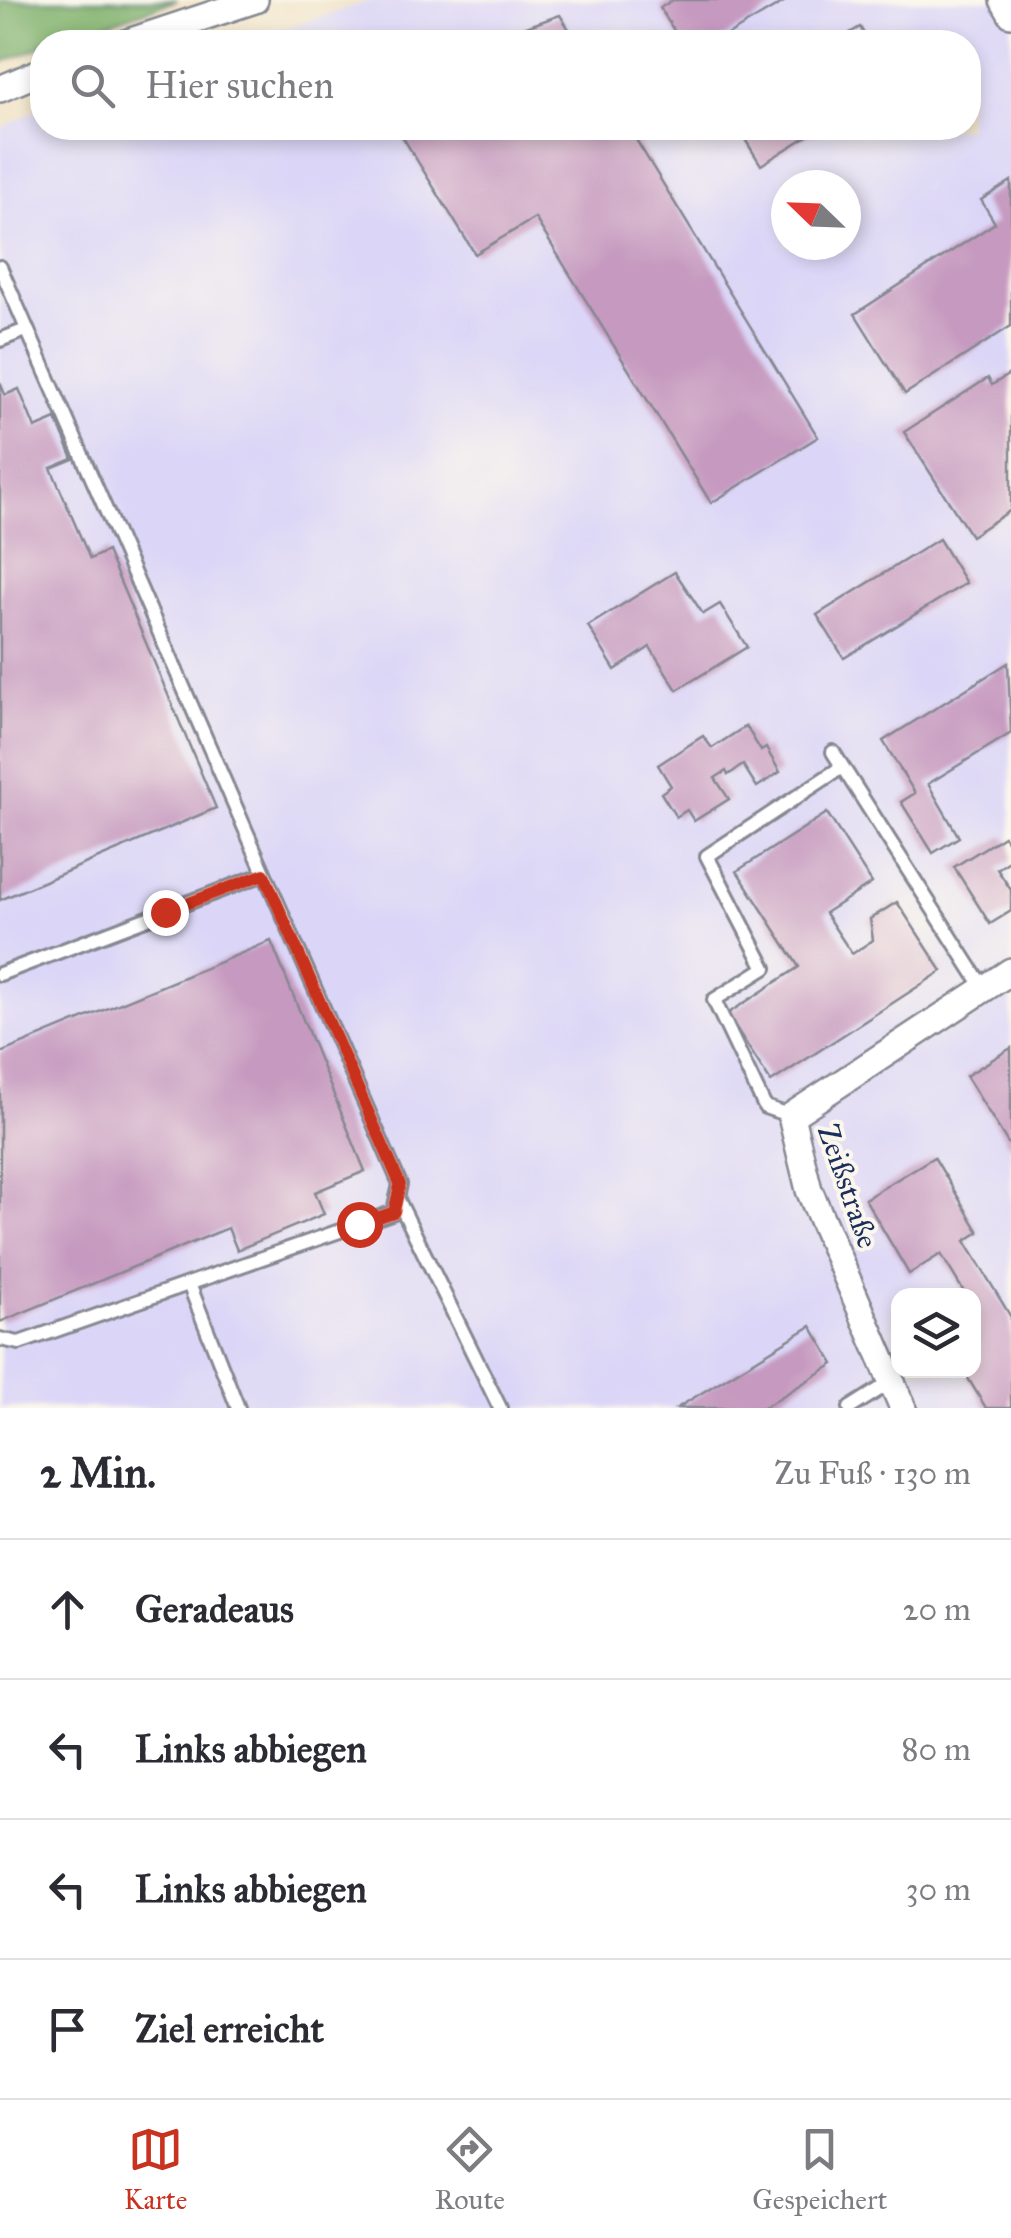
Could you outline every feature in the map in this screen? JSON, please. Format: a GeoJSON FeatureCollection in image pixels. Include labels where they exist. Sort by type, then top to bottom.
{"type":"FeatureCollection","features":[{"type":"Feature","properties":{"kind":"street"},"geometry":{"type":"LineString","coordinates":[[164,30],[254,0]]}},
{"type":"Feature","properties":{"kind":"street"},"geometry":{"type":"LineString","coordinates":[[1003,0],[1011,14]]}},
{"type":"Feature","properties":{"kind":"street"},"geometry":{"type":"LineString","coordinates":[[0,89],[30,77]]}},
{"type":"Feature","properties":{"kind":"street","name":"Zeißstraße"},"geometry":{"type":"LineString","coordinates":[[903,1408],[808,1190],[790,1116],[1011,971]]}},
{"type":"Feature","properties":{"kind":"lane"},"geometry":{"type":"LineString","coordinates":[[0,267],[400,1184],[394,1212],[20,1344],[0,1339]]}},
{"type":"Feature","properties":{"kind":"lane"},"geometry":{"type":"LineString","coordinates":[[0,340],[26,330]]}},
{"type":"Feature","properties":{"kind":"lane"},"geometry":{"type":"LineString","coordinates":[[833,752],[984,989]]}},
{"type":"Feature","properties":{"kind":"lane"},"geometry":{"type":"LineString","coordinates":[[790,1116],[765,1107],[714,1000],[765,968],[707,856],[842,768]]}},
{"type":"Feature","properties":{"kind":"lane"},"geometry":{"type":"LineString","coordinates":[[0,974],[264,874]]}},
{"type":"Feature","properties":{"kind":"lane"},"geometry":{"type":"LineString","coordinates":[[397,1198],[500,1408]]}},
{"type":"Feature","properties":{"kind":"lane"},"geometry":{"type":"LineString","coordinates":[[188,1284],[238,1408]]}},
{"type":"Feature","properties":{"kind":"lane"},"geometry":{"type":"LineString","coordinates":[[850,1408],[892,1382]]}},
{"type":"Feature","properties":{"kind":"shaded area"},"geometry":{"type":"Polygon","coordinates":[[[373,0],[1011,0],[1011,1408],[0,1408],[0,129],[30,113],[30,140],[981,140],[981,30],[281,30],[373,0]]]}},
{"type":"Feature","properties":{"kind":"green space"},"geometry":{"type":"Polygon","coordinates":[[[0,0],[177,0],[90,30],[30,30],[30,52],[0,63],[0,0]]]}},
{"type":"Feature","properties":{"kind":"building"},"geometry":{"type":"Polygon","coordinates":[[[673,0],[787,0],[736,30],[674,30],[660,8],[673,0]]]}},
{"type":"Feature","properties":{"kind":"building"},"geometry":{"type":"Polygon","coordinates":[[[560,15],[569,30],[518,30],[560,15]]]}},
{"type":"Feature","properties":{"kind":"building"},"geometry":{"type":"Polygon","coordinates":[[[404,140],[636,140],[818,437],[711,503],[535,218],[475,254],[404,140]]]}},
{"type":"Feature","properties":{"kind":"building"},"geometry":{"type":"Polygon","coordinates":[[[745,140],[801,140],[761,165],[745,140]]]}},
{"type":"Feature","properties":{"kind":"building"},"geometry":{"type":"Polygon","coordinates":[[[1011,181],[1011,326],[905,394],[855,314],[995,223],[981,200],[1011,181]]]}},
{"type":"Feature","properties":{"kind":"building"},"geometry":{"type":"Polygon","coordinates":[[[1011,373],[1011,510],[971,536],[904,432],[988,378],[992,385],[1011,373]]]}},
{"type":"Feature","properties":{"kind":"building"},"geometry":{"type":"Polygon","coordinates":[[[0,382],[5,395],[19,389],[35,428],[56,419],[73,459],[51,468],[90,559],[107,551],[216,808],[0,900],[0,382]]]}},
{"type":"Feature","properties":{"kind":"building"},"geometry":{"type":"Polygon","coordinates":[[[939,539],[966,583],[844,658],[817,615],[939,539]]]}},
{"type":"Feature","properties":{"kind":"building"},"geometry":{"type":"Polygon","coordinates":[[[675,572],[703,614],[720,604],[747,647],[677,690],[650,647],[615,670],[588,626],[675,572]]]}},
{"type":"Feature","properties":{"kind":"building"},"geometry":{"type":"Polygon","coordinates":[[[1008,663],[1011,733],[928,784],[959,837],[933,853],[901,802],[915,793],[883,741],[1008,663]]]}},
{"type":"Feature","properties":{"kind":"building"},"geometry":{"type":"Polygon","coordinates":[[[746,726],[761,751],[766,748],[780,772],[757,787],[743,765],[728,775],[726,771],[715,778],[729,799],[694,821],[687,810],[676,817],[661,793],[671,786],[658,765],[703,736],[712,748],[746,726]]]}},
{"type":"Feature","properties":{"kind":"building"},"geometry":{"type":"Polygon","coordinates":[[[827,813],[872,883],[825,913],[852,954],[873,940],[870,919],[897,902],[942,971],[771,1082],[727,1014],[799,967],[737,871],[827,813]]]}},
{"type":"Feature","properties":{"kind":"building"},"geometry":{"type":"Polygon","coordinates":[[[1004,836],[1011,846],[1011,860],[997,869],[1011,890],[1011,911],[990,924],[954,867],[1004,836]]]}},
{"type":"Feature","properties":{"kind":"building"},"geometry":{"type":"Polygon","coordinates":[[[271,941],[365,1171],[315,1192],[324,1214],[237,1250],[228,1228],[0,1322],[0,1053],[271,941]]]}},
{"type":"Feature","properties":{"kind":"building"},"geometry":{"type":"Polygon","coordinates":[[[1011,1048],[1011,1148],[966,1076],[1011,1048]]]}},
{"type":"Feature","properties":{"kind":"building"},"geometry":{"type":"Polygon","coordinates":[[[934,1157],[979,1232],[965,1241],[1011,1317],[1011,1408],[986,1408],[968,1378],[981,1378],[981,1288],[962,1288],[941,1254],[909,1274],[865,1199],[934,1157]]]}},
{"type":"Feature","properties":{"kind":"building"},"geometry":{"type":"Polygon","coordinates":[[[811,1326],[834,1364],[763,1408],[677,1408],[811,1326]]]}},
{"type":"Feature","properties":{"kind":"route"},"geometry":{"type":"LineString","coordinates":[[165,912],[264,874],[400,1184],[394,1212],[359,1224]]}}]}
